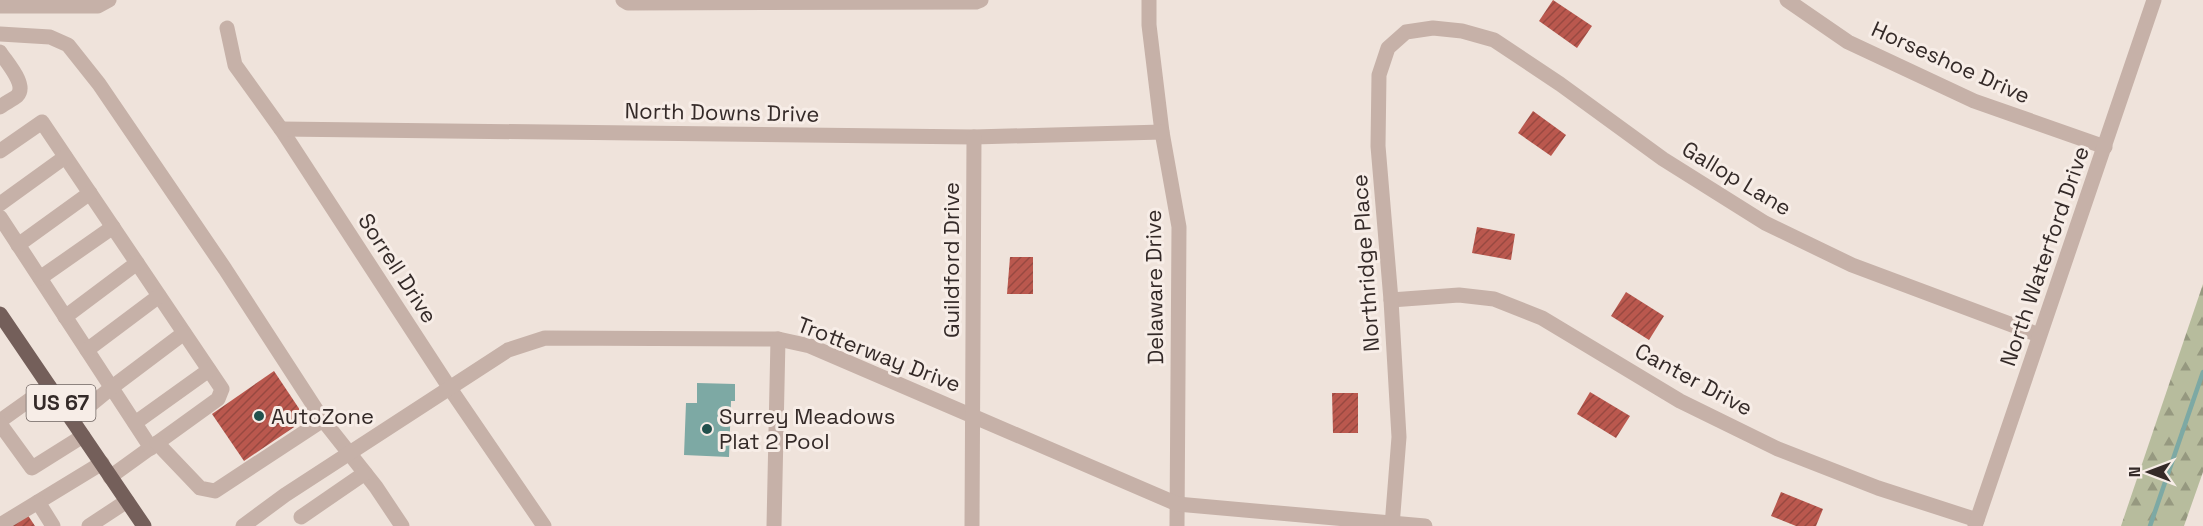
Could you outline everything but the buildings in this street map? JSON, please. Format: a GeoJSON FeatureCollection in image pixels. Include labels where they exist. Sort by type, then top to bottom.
{"type":"FeatureCollection","features":[{"type":"Feature","properties":{"kind":"main road","name":"US 67"},"geometry":{"type":"LineString","coordinates":[[0,314],[144,526]]}},
{"type":"Feature","properties":{"kind":"street"},"geometry":{"type":"LineString","coordinates":[[0,6],[98,6],[109,0]]}},
{"type":"Feature","properties":{"kind":"street"},"geometry":{"type":"LineString","coordinates":[[623,0],[628,3],[662,3],[976,2],[981,0]]}},
{"type":"Feature","properties":{"kind":"street","name":"Delaware Drive"},"geometry":{"type":"LineString","coordinates":[[1149,0],[1149,25],[1162,132],[1179,227],[1177,526]]}},
{"type":"Feature","properties":{"kind":"street","name":"Horseshoe Drive"},"geometry":{"type":"LineString","coordinates":[[1787,0],[1848,42],[1974,101],[2106,147]]}},
{"type":"Feature","properties":{"kind":"street","name":"North Waterford Drive"},"geometry":{"type":"LineString","coordinates":[[1976,523],[2038,335],[2106,147],[2154,0]]}},
{"type":"Feature","properties":{"kind":"street","name":"Sorrell Drive"},"geometry":{"type":"LineString","coordinates":[[227,28],[235,65],[281,129],[449,387],[544,526]]}},
{"type":"Feature","properties":{"kind":"street","name":"Northridge Place"},"geometry":{"type":"LineString","coordinates":[[1392,524],[1399,437],[1391,300],[1378,146],[1379,75],[1388,48],[1406,33],[1433,28]]}},
{"type":"Feature","properties":{"kind":"street","name":"Gallop Lane"},"geometry":{"type":"LineString","coordinates":[[1433,28],[1461,31],[1494,40],[1560,84],[1663,159],[1765,223],[1852,265],[2038,335]]}},
{"type":"Feature","properties":{"kind":"street"},"geometry":{"type":"LineString","coordinates":[[0,34],[50,37],[68,45],[99,84],[219,260],[323,420],[365,473],[402,526]]}},
{"type":"Feature","properties":{"kind":"street"},"geometry":{"type":"LineString","coordinates":[[0,52],[20,83],[20,90],[19,94],[0,107]]}},
{"type":"Feature","properties":{"kind":"street"},"geometry":{"type":"LineString","coordinates":[[0,151],[42,122],[222,389],[218,399],[110,477]]}},
{"type":"Feature","properties":{"kind":"street","name":"North Downs Drive"},"geometry":{"type":"LineString","coordinates":[[281,129],[974,138],[1162,132]]}},
{"type":"Feature","properties":{"kind":"street","name":"Guildford Drive"},"geometry":{"type":"LineString","coordinates":[[972,526],[974,138]]}},
{"type":"Feature","properties":{"kind":"street"},"geometry":{"type":"LineString","coordinates":[[0,204],[65,157]]}},
{"type":"Feature","properties":{"kind":"street"},"geometry":{"type":"LineString","coordinates":[[18,245],[90,193]]}},
{"type":"Feature","properties":{"kind":"street"},"geometry":{"type":"LineString","coordinates":[[0,217],[135,423],[154,445],[201,488],[215,491],[323,420]]}},
{"type":"Feature","properties":{"kind":"street"},"geometry":{"type":"LineString","coordinates":[[40,278],[113,227]]}},
{"type":"Feature","properties":{"kind":"street"},"geometry":{"type":"LineString","coordinates":[[65,317],[137,263]]}},
{"type":"Feature","properties":{"kind":"street","name":"Canter Drive"},"geometry":{"type":"LineString","coordinates":[[1391,300],[1459,295],[1494,299],[1542,318],[1680,401],[1778,449],[1976,523]]}},
{"type":"Feature","properties":{"kind":"street"},"geometry":{"type":"LineString","coordinates":[[87,350],[159,296]]}},
{"type":"Feature","properties":{"kind":"street"},"geometry":{"type":"LineString","coordinates":[[72,420],[184,333]]}},
{"type":"Feature","properties":{"kind":"street","name":"Trotterway Drive"},"geometry":{"type":"LineString","coordinates":[[243,526],[285,495],[508,350],[544,338],[777,339],[810,346],[1178,504],[1425,526]]}},
{"type":"Feature","properties":{"kind":"street"},"geometry":{"type":"LineString","coordinates":[[774,526],[777,339]]}},
{"type":"Feature","properties":{"kind":"street"},"geometry":{"type":"LineString","coordinates":[[135,423],[209,370]]}},
{"type":"Feature","properties":{"kind":"street"},"geometry":{"type":"LineString","coordinates":[[49,386],[0,423],[32,468],[83,436]]}},
{"type":"Feature","properties":{"kind":"street"},"geometry":{"type":"LineString","coordinates":[[0,525],[102,463]]}},
{"type":"Feature","properties":{"kind":"street"},"geometry":{"type":"LineString","coordinates":[[285,495],[303,522],[365,473]]}},
{"type":"Feature","properties":{"kind":"street"},"geometry":{"type":"LineString","coordinates":[[88,526],[127,501]]}},
{"type":"Feature","properties":{"kind":"street"},"geometry":{"type":"LineString","coordinates":[[38,502],[53,526]]}},
{"type":"Feature","properties":{"kind":"green space"},"geometry":{"type":"Polygon","coordinates":[[[2203,284],[2203,472],[2184,526],[2121,526],[2203,284]]]}},
{"type":"Feature","properties":{"kind":"water","name":"Surrey Meadows Plat 2 Pool"},"geometry":{"type":"Polygon","coordinates":[[[697,383],[735,384],[735,401],[731,401],[729,457],[684,455],[686,403],[697,403],[697,383]]]}},
{"type":"Feature","properties":{"kind":"waterway"},"geometry":{"type":"LineString","coordinates":[[2150,526],[2203,372]]}},
{"type":"Feature","properties":{"kind":"place","name":"AutoZone"},"geometry":{"type":"Point","coordinates":[259,416]}},
{"type":"Feature","properties":{"kind":"place","name":"Surrey Meadows Plat 2 Pool"},"geometry":{"type":"Point","coordinates":[707,429]}}]}
